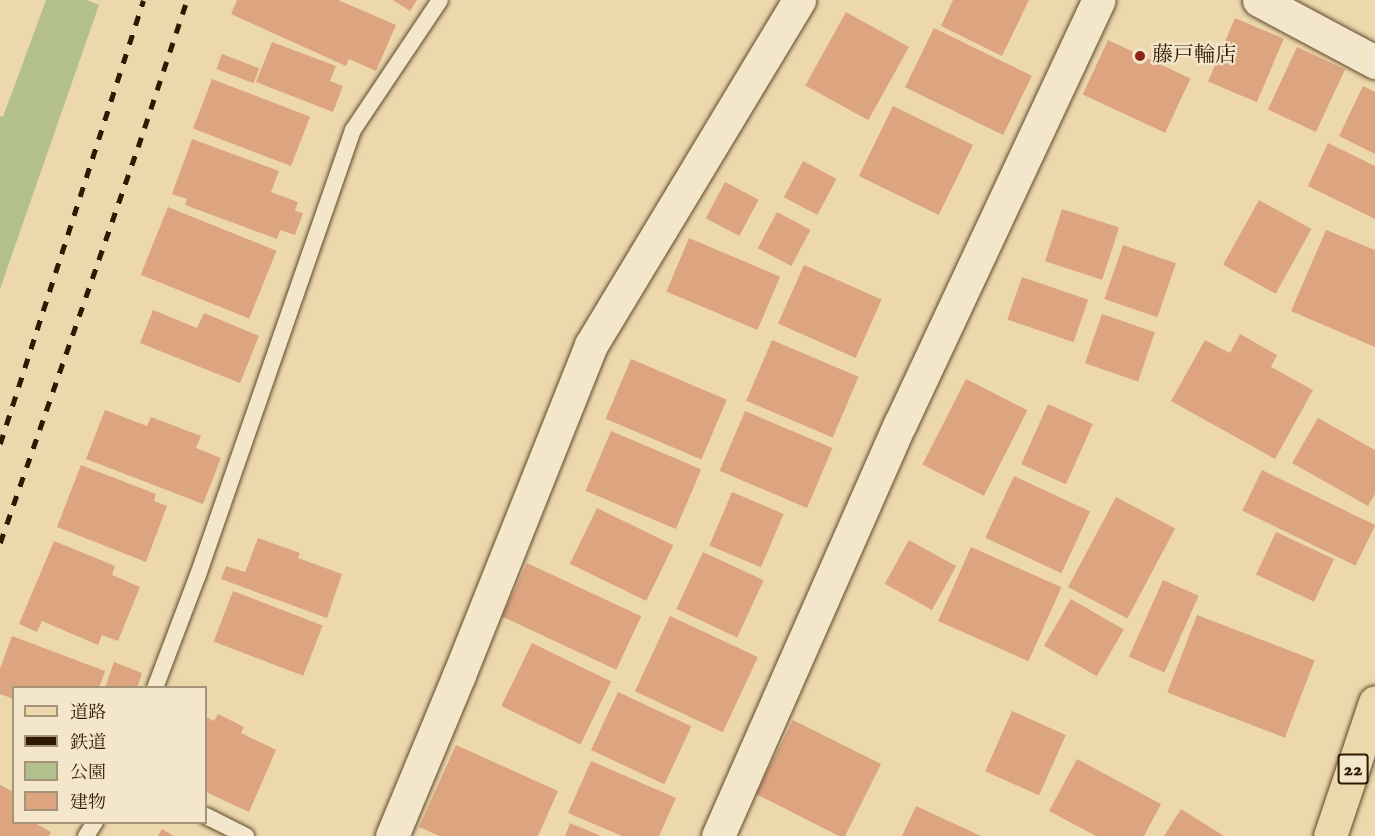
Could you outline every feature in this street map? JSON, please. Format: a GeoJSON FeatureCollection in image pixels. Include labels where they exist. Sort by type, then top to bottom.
{"type":"FeatureCollection","features":[{"type":"Feature","properties":{"kind":"main road","name":"22"},"geometry":{"type":"LineString","coordinates":[[1330,836],[1375,702]]}},
{"type":"Feature","properties":{"kind":"street"},"geometry":{"type":"LineString","coordinates":[[392,836],[591,345],[799,0]]}},
{"type":"Feature","properties":{"kind":"street"},"geometry":{"type":"LineString","coordinates":[[718,836],[900,424],[1099,0]]}},
{"type":"Feature","properties":{"kind":"street"},"geometry":{"type":"LineString","coordinates":[[1263,1],[1375,62]]}},
{"type":"Feature","properties":{"kind":"lane"},"geometry":{"type":"LineString","coordinates":[[155,686],[202,564],[353,130],[440,0]]}},
{"type":"Feature","properties":{"kind":"lane"},"geometry":{"type":"LineString","coordinates":[[207,816],[246,836]]}},
{"type":"Feature","properties":{"kind":"green space"},"geometry":{"type":"Polygon","coordinates":[[[46,0],[87,0],[99,5],[0,289],[0,116],[3,117],[46,0]]]}},
{"type":"Feature","properties":{"kind":"building"},"geometry":{"type":"Polygon","coordinates":[[[237,0],[338,0],[396,25],[376,71],[349,59],[346,66],[231,14],[237,0]]]}},
{"type":"Feature","properties":{"kind":"building"},"geometry":{"type":"Polygon","coordinates":[[[393,0],[417,0],[410,11],[393,0]]]}},
{"type":"Feature","properties":{"kind":"building"},"geometry":{"type":"Polygon","coordinates":[[[953,0],[1029,0],[1002,56],[941,26],[953,0]]]}},
{"type":"Feature","properties":{"kind":"building"},"geometry":{"type":"Polygon","coordinates":[[[846,12],[909,47],[868,120],[805,85],[846,12]]]}},
{"type":"Feature","properties":{"kind":"building"},"geometry":{"type":"Polygon","coordinates":[[[1235,18],[1284,39],[1257,102],[1208,82],[1235,18]]]}},
{"type":"Feature","properties":{"kind":"building"},"geometry":{"type":"Polygon","coordinates":[[[934,28],[1032,76],[1003,135],[905,87],[934,28]]]}},
{"type":"Feature","properties":{"kind":"building"},"geometry":{"type":"Polygon","coordinates":[[[1108,40],[1190,78],[1165,133],[1083,94],[1108,40]]]}},
{"type":"Feature","properties":{"kind":"building"},"geometry":{"type":"Polygon","coordinates":[[[272,42],[336,66],[330,81],[343,86],[333,112],[256,82],[272,42]]]}},
{"type":"Feature","properties":{"kind":"building"},"geometry":{"type":"Polygon","coordinates":[[[1297,47],[1345,69],[1316,132],[1268,110],[1297,47]]]}},
{"type":"Feature","properties":{"kind":"building"},"geometry":{"type":"Polygon","coordinates":[[[222,54],[259,68],[254,83],[216,69],[222,54]]]}},
{"type":"Feature","properties":{"kind":"building"},"geometry":{"type":"Polygon","coordinates":[[[212,79],[310,117],[291,166],[193,128],[212,79]]]}},
{"type":"Feature","properties":{"kind":"building"},"geometry":{"type":"Polygon","coordinates":[[[1363,86],[1375,92],[1375,154],[1339,136],[1363,86]]]}},
{"type":"Feature","properties":{"kind":"building"},"geometry":{"type":"Polygon","coordinates":[[[893,106],[973,145],[939,215],[859,176],[893,106]]]}},
{"type":"Feature","properties":{"kind":"building"},"geometry":{"type":"Polygon","coordinates":[[[192,139],[279,171],[271,192],[298,202],[295,211],[303,213],[295,235],[280,230],[277,239],[185,205],[187,199],[172,194],[192,139]]]}},
{"type":"Feature","properties":{"kind":"building"},"geometry":{"type":"Polygon","coordinates":[[[1328,143],[1375,166],[1375,219],[1308,186],[1328,143]]]}},
{"type":"Feature","properties":{"kind":"building"},"geometry":{"type":"Polygon","coordinates":[[[803,161],[837,179],[817,215],[784,197],[803,161]]]}},
{"type":"Feature","properties":{"kind":"building"},"geometry":{"type":"Polygon","coordinates":[[[725,182],[759,200],[739,236],[706,218],[725,182]]]}},
{"type":"Feature","properties":{"kind":"building"},"geometry":{"type":"Polygon","coordinates":[[[1259,200],[1311,229],[1276,294],[1223,265],[1259,200]]]}},
{"type":"Feature","properties":{"kind":"building"},"geometry":{"type":"Polygon","coordinates":[[[168,207],[276,251],[249,319],[141,275],[168,207]]]}},
{"type":"Feature","properties":{"kind":"building"},"geometry":{"type":"Polygon","coordinates":[[[1062,209],[1119,228],[1102,280],[1045,261],[1062,209]]]}},
{"type":"Feature","properties":{"kind":"building"},"geometry":{"type":"Polygon","coordinates":[[[777,212],[811,230],[791,266],[758,248],[777,212]]]}},
{"type":"Feature","properties":{"kind":"building"},"geometry":{"type":"Polygon","coordinates":[[[1326,230],[1375,250],[1375,347],[1291,311],[1326,230]]]}},
{"type":"Feature","properties":{"kind":"building"},"geometry":{"type":"Polygon","coordinates":[[[689,238],[780,277],[757,330],[666,291],[689,238]]]}},
{"type":"Feature","properties":{"kind":"building"},"geometry":{"type":"Polygon","coordinates":[[[1123,245],[1176,263],[1157,317],[1104,299],[1123,245]]]}},
{"type":"Feature","properties":{"kind":"building"},"geometry":{"type":"Polygon","coordinates":[[[804,265],[882,300],[856,358],[778,323],[804,265]]]}},
{"type":"Feature","properties":{"kind":"building"},"geometry":{"type":"Polygon","coordinates":[[[1022,277],[1088,300],[1074,342],[1007,320],[1022,277]]]}},
{"type":"Feature","properties":{"kind":"building"},"geometry":{"type":"Polygon","coordinates":[[[153,310],[197,328],[204,313],[259,336],[240,383],[140,343],[153,310]]]}},
{"type":"Feature","properties":{"kind":"building"},"geometry":{"type":"Polygon","coordinates":[[[1102,314],[1155,332],[1138,381],[1085,363],[1102,314]]]}},
{"type":"Feature","properties":{"kind":"building"},"geometry":{"type":"Polygon","coordinates":[[[1240,334],[1277,355],[1271,367],[1313,390],[1275,459],[1171,401],[1205,340],[1230,353],[1240,334]]]}},
{"type":"Feature","properties":{"kind":"building"},"geometry":{"type":"Polygon","coordinates":[[[772,340],[859,377],[833,437],[746,401],[772,340]]]}},
{"type":"Feature","properties":{"kind":"building"},"geometry":{"type":"Polygon","coordinates":[[[631,359],[727,400],[701,459],[606,419],[631,359]]]}},
{"type":"Feature","properties":{"kind":"building"},"geometry":{"type":"Polygon","coordinates":[[[966,379],[1027,410],[984,496],[922,465],[966,379]]]}},
{"type":"Feature","properties":{"kind":"building"},"geometry":{"type":"Polygon","coordinates":[[[1048,404],[1093,424],[1066,484],[1021,464],[1048,404]]]}},
{"type":"Feature","properties":{"kind":"building"},"geometry":{"type":"Polygon","coordinates":[[[105,410],[147,426],[151,417],[201,436],[196,448],[221,458],[203,504],[86,459],[105,410]]]}},
{"type":"Feature","properties":{"kind":"building"},"geometry":{"type":"Polygon","coordinates":[[[745,411],[832,448],[807,508],[720,471],[745,411]]]}},
{"type":"Feature","properties":{"kind":"building"},"geometry":{"type":"Polygon","coordinates":[[[1318,418],[1375,450],[1375,494],[1368,506],[1292,463],[1318,418]]]}},
{"type":"Feature","properties":{"kind":"building"},"geometry":{"type":"Polygon","coordinates":[[[611,431],[701,469],[676,529],[586,491],[611,431]]]}},
{"type":"Feature","properties":{"kind":"building"},"geometry":{"type":"Polygon","coordinates":[[[81,465],[156,494],[154,501],[167,506],[146,562],[57,527],[81,465]]]}},
{"type":"Feature","properties":{"kind":"building"},"geometry":{"type":"Polygon","coordinates":[[[1262,470],[1375,525],[1356,566],[1242,510],[1262,470]]]}},
{"type":"Feature","properties":{"kind":"building"},"geometry":{"type":"Polygon","coordinates":[[[1014,476],[1090,511],[1061,573],[985,538],[1014,476]]]}},
{"type":"Feature","properties":{"kind":"building"},"geometry":{"type":"Polygon","coordinates":[[[732,492],[784,514],[761,567],[709,545],[732,492]]]}},
{"type":"Feature","properties":{"kind":"building"},"geometry":{"type":"Polygon","coordinates":[[[1116,497],[1175,528],[1127,619],[1068,587],[1116,497]]]}},
{"type":"Feature","properties":{"kind":"building"},"geometry":{"type":"Polygon","coordinates":[[[597,508],[673,545],[646,601],[570,564],[597,508]]]}},
{"type":"Feature","properties":{"kind":"building"},"geometry":{"type":"Polygon","coordinates":[[[1276,532],[1334,559],[1314,602],[1256,575],[1276,532]]]}},
{"type":"Feature","properties":{"kind":"building"},"geometry":{"type":"Polygon","coordinates":[[[258,538],[300,553],[298,558],[342,574],[327,618],[221,579],[226,566],[245,572],[258,538]]]}},
{"type":"Feature","properties":{"kind":"building"},"geometry":{"type":"Polygon","coordinates":[[[909,540],[956,566],[932,610],[885,584],[909,540]]]}},
{"type":"Feature","properties":{"kind":"building"},"geometry":{"type":"Polygon","coordinates":[[[54,541],[115,566],[112,575],[140,587],[118,641],[102,635],[98,645],[42,621],[37,632],[19,624],[54,541]]]}},
{"type":"Feature","properties":{"kind":"building"},"geometry":{"type":"Polygon","coordinates":[[[971,547],[1061,587],[1028,661],[938,621],[971,547]]]}},
{"type":"Feature","properties":{"kind":"building"},"geometry":{"type":"Polygon","coordinates":[[[703,552],[764,580],[737,637],[676,609],[703,552]]]}},
{"type":"Feature","properties":{"kind":"building"},"geometry":{"type":"Polygon","coordinates":[[[527,563],[641,616],[616,670],[502,616],[527,563]]]}},
{"type":"Feature","properties":{"kind":"building"},"geometry":{"type":"Polygon","coordinates":[[[1163,580],[1199,596],[1164,673],[1129,657],[1163,580]]]}},
{"type":"Feature","properties":{"kind":"building"},"geometry":{"type":"Polygon","coordinates":[[[233,591],[323,625],[303,676],[214,641],[233,591]]]}},
{"type":"Feature","properties":{"kind":"building"},"geometry":{"type":"Polygon","coordinates":[[[1071,599],[1124,630],[1097,676],[1044,646],[1071,599]]]}},
{"type":"Feature","properties":{"kind":"building"},"geometry":{"type":"Polygon","coordinates":[[[1197,615],[1315,660],[1285,738],[1167,692],[1197,615]]]}},
{"type":"Feature","properties":{"kind":"building"},"geometry":{"type":"Polygon","coordinates":[[[670,616],[758,657],[723,732],[635,691],[670,616]]]}},
{"type":"Feature","properties":{"kind":"building"},"geometry":{"type":"Polygon","coordinates":[[[12,636],[105,671],[100,686],[12,686],[12,698],[0,694],[0,669],[12,636]]]}},
{"type":"Feature","properties":{"kind":"building"},"geometry":{"type":"Polygon","coordinates":[[[532,643],[611,682],[580,744],[501,706],[532,643]]]}},
{"type":"Feature","properties":{"kind":"building"},"geometry":{"type":"Polygon","coordinates":[[[114,662],[142,673],[138,686],[106,686],[114,662]]]}},
{"type":"Feature","properties":{"kind":"building"},"geometry":{"type":"Polygon","coordinates":[[[618,692],[691,726],[664,784],[591,750],[618,692]]]}},
{"type":"Feature","properties":{"kind":"building"},"geometry":{"type":"Polygon","coordinates":[[[1012,711],[1066,735],[1039,795],[985,771],[1012,711]]]}},
{"type":"Feature","properties":{"kind":"building"},"geometry":{"type":"Polygon","coordinates":[[[218,714],[244,727],[241,733],[276,750],[249,812],[207,792],[207,718],[214,721],[218,714]]]}},
{"type":"Feature","properties":{"kind":"building"},"geometry":{"type":"Polygon","coordinates":[[[793,720],[881,764],[845,836],[839,836],[756,794],[793,720]]]}},
{"type":"Feature","properties":{"kind":"building"},"geometry":{"type":"Polygon","coordinates":[[[456,745],[558,791],[538,836],[439,836],[419,827],[456,745]]]}},
{"type":"Feature","properties":{"kind":"building"},"geometry":{"type":"Polygon","coordinates":[[[1077,759],[1161,804],[1144,836],[1096,836],[1049,811],[1077,759]]]}},
{"type":"Feature","properties":{"kind":"building"},"geometry":{"type":"Polygon","coordinates":[[[591,761],[676,798],[659,836],[622,836],[568,813],[591,761]]]}},
{"type":"Feature","properties":{"kind":"building"},"geometry":{"type":"Polygon","coordinates":[[[0,785],[12,791],[12,824],[37,824],[51,832],[49,836],[0,836],[0,785]]]}},
{"type":"Feature","properties":{"kind":"building"},"geometry":{"type":"Polygon","coordinates":[[[916,806],[981,836],[902,836],[916,806]]]}},
{"type":"Feature","properties":{"kind":"building"},"geometry":{"type":"Polygon","coordinates":[[[1181,809],[1224,836],[1164,836],[1181,809]]]}},
{"type":"Feature","properties":{"kind":"building"},"geometry":{"type":"Polygon","coordinates":[[[570,823],[601,836],[565,836],[570,823]]]}},
{"type":"Feature","properties":{"kind":"building"},"geometry":{"type":"Polygon","coordinates":[[[162,829],[174,836],[158,836],[162,829]]]}},
{"type":"Feature","properties":{"kind":"railway"},"geometry":{"type":"LineString","coordinates":[[0,444],[143,0]]}},
{"type":"Feature","properties":{"kind":"railway"},"geometry":{"type":"LineString","coordinates":[[0,543],[187,0]]}},
{"type":"Feature","properties":{"kind":"place","name":"藤戸輪店"},"geometry":{"type":"Point","coordinates":[1140,56]}}]}
